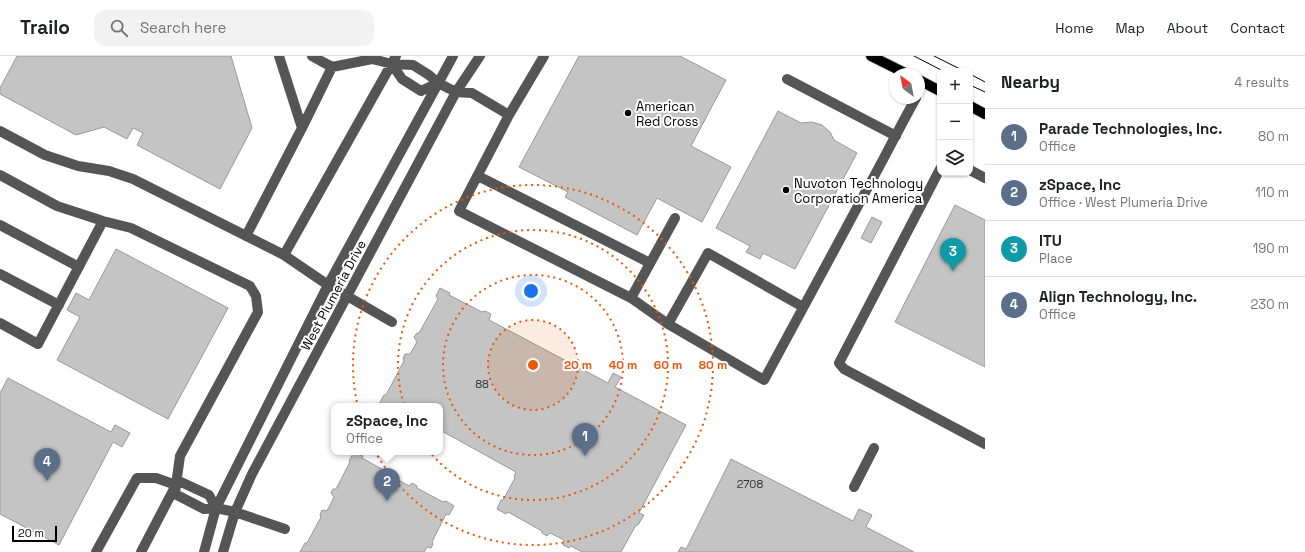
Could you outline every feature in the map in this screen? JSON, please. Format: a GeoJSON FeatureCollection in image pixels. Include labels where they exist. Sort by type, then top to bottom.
{"type":"FeatureCollection","features":[{"type":"Feature","properties":{"kind":"main road"},"geometry":{"type":"LineString","coordinates":[[871,56],[895,68]]}},
{"type":"Feature","properties":{"kind":"main road"},"geometry":{"type":"LineString","coordinates":[[925,84],[937,90]]}},
{"type":"Feature","properties":{"kind":"main road"},"geometry":{"type":"LineString","coordinates":[[973,109],[985,114]]}},
{"type":"Feature","properties":{"kind":"street"},"geometry":{"type":"LineString","coordinates":[[280,56],[302,128]]}},
{"type":"Feature","properties":{"kind":"street"},"geometry":{"type":"LineString","coordinates":[[312,56],[332,67],[372,59],[394,60],[413,65],[429,75],[438,83],[456,92],[472,93],[509,116]]}},
{"type":"Feature","properties":{"kind":"street","name":"West Plumeria Drive"},"geometry":{"type":"LineString","coordinates":[[204,552],[216,508],[328,285],[452,56]]}},
{"type":"Feature","properties":{"kind":"street","name":"West Plumeria Drive"},"geometry":{"type":"LineString","coordinates":[[223,552],[235,512],[252,474],[456,92],[480,56]]}},
{"type":"Feature","properties":{"kind":"street"},"geometry":{"type":"LineString","coordinates":[[544,56],[509,116],[459,211],[631,298],[668,324],[764,380],[913,104]]}},
{"type":"Feature","properties":{"kind":"street"},"geometry":{"type":"LineString","coordinates":[[394,60],[402,80],[421,91],[438,83]]}},
{"type":"Feature","properties":{"kind":"street"},"geometry":{"type":"LineString","coordinates":[[284,255],[394,60]]}},
{"type":"Feature","properties":{"kind":"street"},"geometry":{"type":"LineString","coordinates":[[246,236],[332,67]]}},
{"type":"Feature","properties":{"kind":"street"},"geometry":{"type":"LineString","coordinates":[[787,79],[896,136]]}},
{"type":"Feature","properties":{"kind":"street"},"geometry":{"type":"LineString","coordinates":[[0,131],[45,155],[78,166],[109,171],[133,179],[284,255],[328,285],[392,322]]}},
{"type":"Feature","properties":{"kind":"street"},"geometry":{"type":"LineString","coordinates":[[973,172],[985,178]]}},
{"type":"Feature","properties":{"kind":"street"},"geometry":{"type":"LineString","coordinates":[[0,175],[57,206],[103,221],[131,228],[250,286],[256,296],[258,312],[180,456],[175,494],[204,509],[216,508],[235,512],[285,529]]}},
{"type":"Feature","properties":{"kind":"street"},"geometry":{"type":"LineString","coordinates":[[937,175],[839,363],[844,369],[985,444]]}},
{"type":"Feature","properties":{"kind":"street"},"geometry":{"type":"LineString","coordinates":[[478,176],[650,263]]}},
{"type":"Feature","properties":{"kind":"street"},"geometry":{"type":"LineString","coordinates":[[631,298],[675,218]]}},
{"type":"Feature","properties":{"kind":"street"},"geometry":{"type":"LineString","coordinates":[[0,323],[38,344],[103,221]]}},
{"type":"Feature","properties":{"kind":"street"},"geometry":{"type":"LineString","coordinates":[[0,225],[79,267]]}},
{"type":"Feature","properties":{"kind":"street"},"geometry":{"type":"LineString","coordinates":[[668,324],[708,253],[803,307]]}},
{"type":"Feature","properties":{"kind":"street"},"geometry":{"type":"LineString","coordinates":[[0,274],[59,305]]}},
{"type":"Feature","properties":{"kind":"street"},"geometry":{"type":"LineString","coordinates":[[854,487],[874,448]]}},
{"type":"Feature","properties":{"kind":"street"},"geometry":{"type":"LineString","coordinates":[[96,552],[137,478],[156,478],[176,485]]}},
{"type":"Feature","properties":{"kind":"street"},"geometry":{"type":"LineString","coordinates":[[141,552],[176,485],[181,482],[209,496],[216,508]]}},
{"type":"Feature","properties":{"kind":"building"},"geometry":{"type":"Polygon","coordinates":[[[17,56],[231,56],[252,128],[220,189],[137,145],[143,133],[133,128],[127,139],[104,127],[76,135],[0,94],[0,88],[17,56]]]}},
{"type":"Feature","properties":{"kind":"building","name":"American Red Cross"},"geometry":{"type":"Polygon","coordinates":[[[579,56],[680,56],[726,80],[691,146],[731,167],[702,222],[657,198],[637,235],[565,197],[568,192],[519,167],[579,56]]]}},
{"type":"Feature","properties":{"kind":"building","name":"Nuvoton Technology Corporation America"},"geometry":{"type":"Polygon","coordinates":[[[778,111],[801,123],[812,122],[822,125],[830,132],[834,140],[857,153],[795,269],[763,253],[760,259],[746,252],[750,246],[716,228],[778,111]]]}},
{"type":"Feature","properties":{"kind":"building"},"geometry":{"type":"Polygon","coordinates":[[[955,205],[985,220],[985,367],[895,322],[955,205]]]}},
{"type":"Feature","properties":{"kind":"building"},"geometry":{"type":"Polygon","coordinates":[[[872,217],[882,222],[871,243],[861,238],[872,217]]]}},
{"type":"Feature","properties":{"kind":"building"},"geometry":{"type":"Polygon","coordinates":[[[116,249],[228,308],[168,419],[57,360],[80,317],[67,310],[76,293],[89,300],[116,249]]]}},
{"type":"Feature","properties":{"kind":"building"},"geometry":{"type":"Polygon","coordinates":[[[440,288],[450,293],[449,295],[482,312],[485,311],[491,314],[489,320],[608,383],[613,373],[621,377],[615,387],[686,425],[639,513],[644,515],[638,525],[636,525],[621,552],[582,552],[571,546],[569,548],[563,545],[564,540],[550,533],[547,536],[542,533],[542,531],[508,512],[506,514],[497,509],[515,478],[514,476],[516,472],[443,432],[443,403],[380,403],[384,395],[386,395],[404,361],[403,359],[405,354],[410,354],[417,342],[414,337],[417,333],[419,333],[438,299],[436,296],[440,288]]]}},
{"type":"Feature","properties":{"kind":"building"},"geometry":{"type":"Polygon","coordinates":[[[8,378],[111,432],[115,425],[130,433],[122,447],[113,442],[59,545],[0,514],[0,393],[8,378]]]}},
{"type":"Feature","properties":{"kind":"building"},"geometry":{"type":"Polygon","coordinates":[[[352,455],[361,455],[363,456],[362,458],[389,473],[391,471],[396,474],[395,478],[409,486],[412,483],[417,486],[417,488],[443,502],[446,501],[454,506],[449,515],[446,514],[432,542],[433,544],[431,548],[427,547],[424,552],[300,552],[305,543],[307,543],[321,517],[320,515],[322,510],[327,511],[334,497],[331,493],[333,489],[336,489],[350,462],[349,461],[352,455]]]}},
{"type":"Feature","properties":{"kind":"building"},"geometry":{"type":"Polygon","coordinates":[[[731,459],[853,521],[859,509],[872,515],[866,527],[914,552],[678,552],[681,547],[686,549],[731,459]]]}},
{"type":"Feature","properties":{"kind":"tram line"},"geometry":{"type":"LineString","coordinates":[[914,56],[937,68]]}},
{"type":"Feature","properties":{"kind":"tram line"},"geometry":{"type":"LineString","coordinates":[[934,56],[958,68]]}},
{"type":"Feature","properties":{"kind":"tram line"},"geometry":{"type":"LineString","coordinates":[[973,76],[985,82]]}},
{"type":"Feature","properties":{"kind":"tram line"},"geometry":{"type":"LineString","coordinates":[[973,86],[985,92]]}},
{"type":"Feature","properties":{"kind":"place","name":"American Red Cross"},"geometry":{"type":"Point","coordinates":[628,113]}},
{"type":"Feature","properties":{"kind":"place","name":"Nuvoton Technology Corporation America"},"geometry":{"type":"Point","coordinates":[786,190]}},
{"type":"Feature","properties":{"kind":"place","name":"ITU"},"geometry":{"type":"Point","coordinates":[953,271]}},
{"type":"Feature","properties":{"kind":"place","name":"Parade Technologies, Inc."},"geometry":{"type":"Point","coordinates":[585,456]}},
{"type":"Feature","properties":{"kind":"place","name":"Align Technology, Inc."},"geometry":{"type":"Point","coordinates":[47,481]}},
{"type":"Feature","properties":{"kind":"place","name":"zSpace, Inc"},"geometry":{"type":"Point","coordinates":[387,501]}}]}
